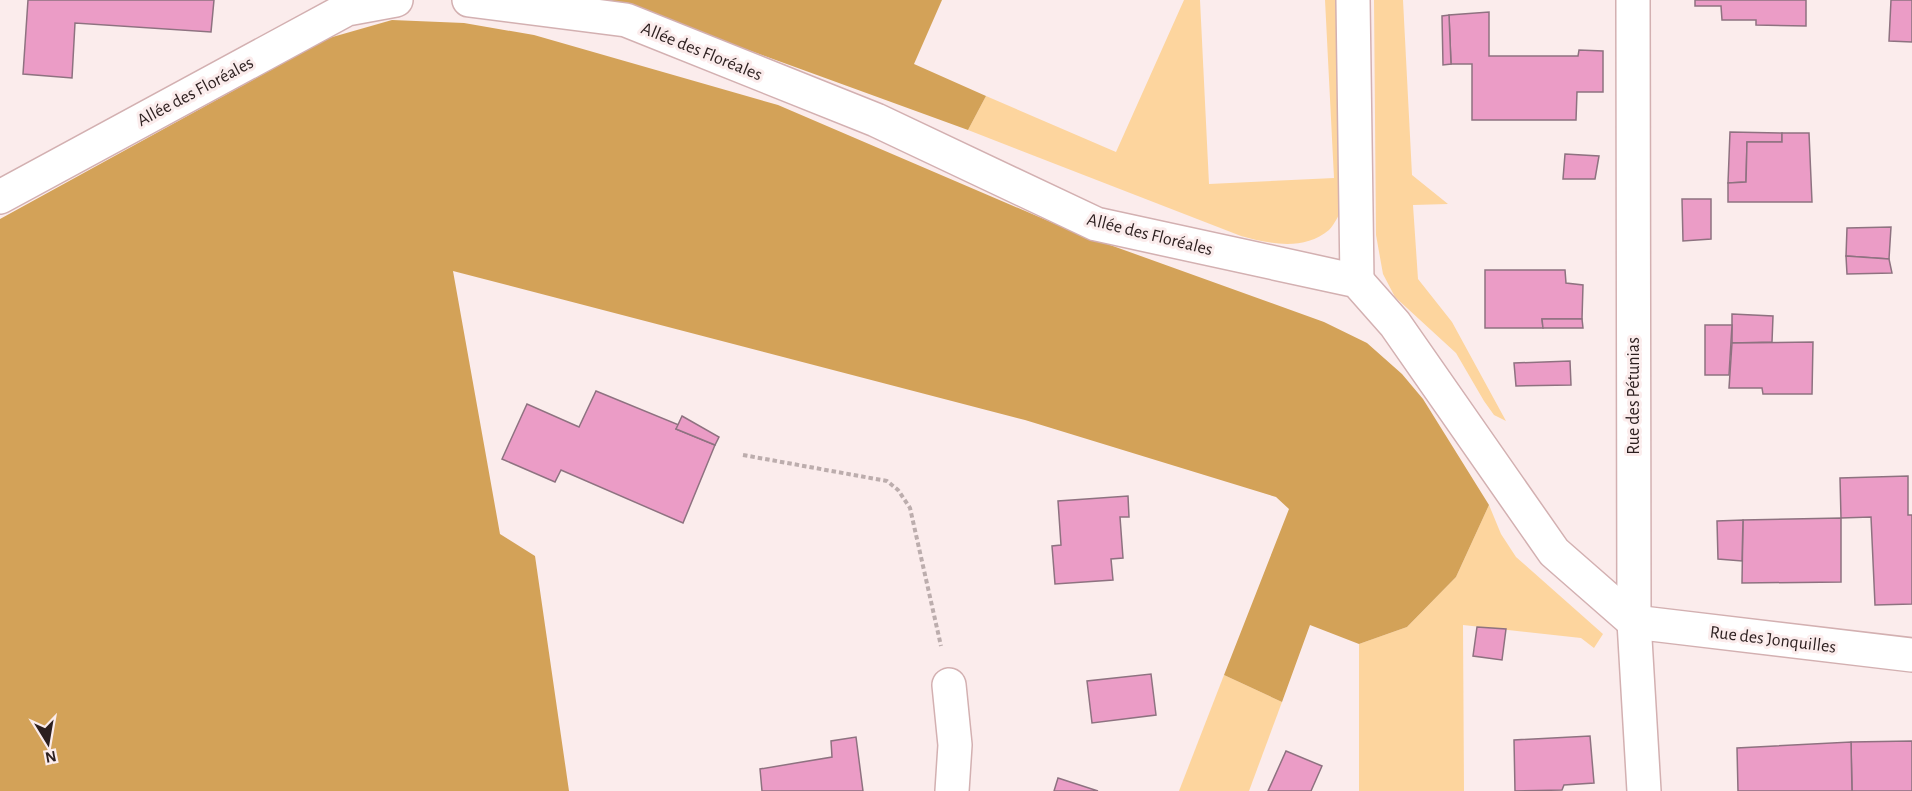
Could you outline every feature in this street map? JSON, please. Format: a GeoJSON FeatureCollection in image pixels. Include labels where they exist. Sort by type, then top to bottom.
{"type":"FeatureCollection","features":[{"type":"Feature","properties":{"kind":"street","name":"Allée des Floréales"},"geometry":{"type":"LineString","coordinates":[[0,197],[347,9],[396,0]]}},
{"type":"Feature","properties":{"kind":"street","name":"Allée des Floréales"},"geometry":{"type":"LineString","coordinates":[[469,0],[626,20],[876,120],[1096,224],[1357,281]]}},
{"type":"Feature","properties":{"kind":"street"},"geometry":{"type":"LineString","coordinates":[[1353,0],[1357,281],[1395,324],[1554,552],[1634,622]]}},
{"type":"Feature","properties":{"kind":"street","name":"Rue des Pétunias"},"geometry":{"type":"LineString","coordinates":[[1633,0],[1634,622],[1644,791]]}},
{"type":"Feature","properties":{"kind":"street","name":"Rue des Jonquilles"},"geometry":{"type":"LineString","coordinates":[[1634,622],[1912,655]]}},
{"type":"Feature","properties":{"kind":"street"},"geometry":{"type":"LineString","coordinates":[[950,685],[955,745],[952,791]]}},
{"type":"Feature","properties":{"kind":"path"},"geometry":{"type":"LineString","coordinates":[[743,455],[887,480],[898,490],[910,508],[950,685]]}},
{"type":"Feature","properties":{"kind":"shaded area"},"geometry":{"type":"Polygon","coordinates":[[[600,0],[942,0],[914,64],[986,96],[968,130],[630,7],[600,0]]]}},
{"type":"Feature","properties":{"kind":"shaded area"},"geometry":{"type":"Polygon","coordinates":[[[1184,0],[1200,0],[1209,184],[1334,178],[1325,0],[1340,0],[1344,205],[1329,230],[1319,237],[1309,241],[1286,244],[1241,236],[968,130],[986,96],[1116,152],[1184,0]]]}},
{"type":"Feature","properties":{"kind":"shaded area"},"geometry":{"type":"Polygon","coordinates":[[[1374,0],[1403,0],[1412,175],[1448,204],[1413,205],[1418,279],[1452,322],[1506,421],[1494,415],[1456,353],[1395,297],[1383,274],[1376,235],[1374,0]]]}},
{"type":"Feature","properties":{"kind":"shaded area"},"geometry":{"type":"Polygon","coordinates":[[[392,20],[464,23],[534,35],[778,105],[1074,232],[1324,322],[1367,343],[1402,374],[1423,399],[1489,505],[1456,577],[1407,627],[1359,644],[1310,625],[1282,702],[1224,675],[1289,509],[1276,497],[1025,420],[453,271],[500,534],[535,556],[569,791],[0,791],[0,219],[329,38],[392,20]]]}},
{"type":"Feature","properties":{"kind":"shaded area"},"geometry":{"type":"Polygon","coordinates":[[[1489,505],[1501,534],[1516,557],[1603,634],[1594,648],[1581,638],[1463,625],[1464,791],[1359,791],[1359,644],[1407,627],[1456,577],[1489,505]]]}},
{"type":"Feature","properties":{"kind":"shaded area"},"geometry":{"type":"Polygon","coordinates":[[[1224,675],[1282,702],[1249,791],[1179,791],[1224,675]]]}},
{"type":"Feature","properties":{"kind":"building"},"geometry":{"type":"Polygon","coordinates":[[[28,0],[214,0],[211,32],[75,23],[72,78],[23,74],[28,0]]]}},
{"type":"Feature","properties":{"kind":"building"},"geometry":{"type":"Polygon","coordinates":[[[1695,0],[1806,0],[1806,26],[1756,25],[1756,20],[1722,20],[1721,6],[1695,6],[1695,0]]]}},
{"type":"Feature","properties":{"kind":"building"},"geometry":{"type":"Polygon","coordinates":[[[1891,0],[1912,0],[1912,42],[1889,41],[1891,0]]]}},
{"type":"Feature","properties":{"kind":"building"},"geometry":{"type":"Polygon","coordinates":[[[1489,12],[1489,56],[1578,56],[1579,50],[1603,51],[1603,92],[1577,92],[1576,120],[1472,120],[1472,64],[1451,64],[1449,15],[1489,12]]]}},
{"type":"Feature","properties":{"kind":"building"},"geometry":{"type":"Polygon","coordinates":[[[1449,15],[1451,64],[1443,65],[1442,16],[1449,15]]]}},
{"type":"Feature","properties":{"kind":"building"},"geometry":{"type":"Polygon","coordinates":[[[1730,132],[1782,133],[1782,142],[1747,142],[1746,182],[1728,183],[1730,132]]]}},
{"type":"Feature","properties":{"kind":"building"},"geometry":{"type":"Polygon","coordinates":[[[1782,133],[1809,133],[1812,202],[1728,202],[1728,183],[1746,182],[1747,142],[1782,142],[1782,133]]]}},
{"type":"Feature","properties":{"kind":"building"},"geometry":{"type":"Polygon","coordinates":[[[1565,154],[1599,156],[1595,179],[1563,179],[1565,154]]]}},
{"type":"Feature","properties":{"kind":"building"},"geometry":{"type":"Polygon","coordinates":[[[1682,199],[1711,199],[1711,239],[1683,241],[1682,199]]]}},
{"type":"Feature","properties":{"kind":"building"},"geometry":{"type":"Polygon","coordinates":[[[1891,227],[1889,259],[1846,256],[1847,228],[1891,227]]]}},
{"type":"Feature","properties":{"kind":"building"},"geometry":{"type":"Polygon","coordinates":[[[1846,256],[1889,259],[1892,273],[1847,274],[1846,256]]]}},
{"type":"Feature","properties":{"kind":"building"},"geometry":{"type":"Polygon","coordinates":[[[1485,270],[1565,270],[1566,283],[1583,285],[1582,319],[1542,319],[1543,328],[1485,328],[1485,270]]]}},
{"type":"Feature","properties":{"kind":"building"},"geometry":{"type":"Polygon","coordinates":[[[1732,314],[1773,316],[1772,342],[1732,343],[1732,314]]]}},
{"type":"Feature","properties":{"kind":"building"},"geometry":{"type":"Polygon","coordinates":[[[1542,319],[1582,319],[1583,328],[1543,328],[1542,319]]]}},
{"type":"Feature","properties":{"kind":"building"},"geometry":{"type":"Polygon","coordinates":[[[1705,325],[1732,325],[1729,375],[1705,375],[1705,325]]]}},
{"type":"Feature","properties":{"kind":"building"},"geometry":{"type":"Polygon","coordinates":[[[1813,342],[1812,394],[1763,394],[1762,388],[1729,388],[1732,343],[1813,342]]]}},
{"type":"Feature","properties":{"kind":"building"},"geometry":{"type":"Polygon","coordinates":[[[1570,361],[1571,385],[1516,386],[1514,363],[1570,361]]]}},
{"type":"Feature","properties":{"kind":"building"},"geometry":{"type":"Polygon","coordinates":[[[596,391],[679,425],[676,429],[715,445],[683,523],[561,470],[555,482],[502,459],[527,404],[579,427],[596,391]]]}},
{"type":"Feature","properties":{"kind":"building"},"geometry":{"type":"Polygon","coordinates":[[[682,416],[719,437],[715,445],[676,429],[682,416]]]}},
{"type":"Feature","properties":{"kind":"building"},"geometry":{"type":"Polygon","coordinates":[[[1908,476],[1908,515],[1912,515],[1912,604],[1875,605],[1871,517],[1841,518],[1840,478],[1908,476]]]}},
{"type":"Feature","properties":{"kind":"building"},"geometry":{"type":"Polygon","coordinates":[[[1128,496],[1129,517],[1120,517],[1123,558],[1111,559],[1113,580],[1055,584],[1052,546],[1061,545],[1058,501],[1128,496]]]}},
{"type":"Feature","properties":{"kind":"building"},"geometry":{"type":"Polygon","coordinates":[[[1841,518],[1841,582],[1742,583],[1743,520],[1841,518]]]}},
{"type":"Feature","properties":{"kind":"building"},"geometry":{"type":"Polygon","coordinates":[[[1743,520],[1742,561],[1718,559],[1717,521],[1743,520]]]}},
{"type":"Feature","properties":{"kind":"building"},"geometry":{"type":"Polygon","coordinates":[[[1477,627],[1506,629],[1502,660],[1473,656],[1477,627]]]}},
{"type":"Feature","properties":{"kind":"building"},"geometry":{"type":"Polygon","coordinates":[[[1151,674],[1156,715],[1092,723],[1087,681],[1151,674]]]}},
{"type":"Feature","properties":{"kind":"building"},"geometry":{"type":"Polygon","coordinates":[[[1590,736],[1594,783],[1564,785],[1562,790],[1515,791],[1514,740],[1590,736]]]}},
{"type":"Feature","properties":{"kind":"building"},"geometry":{"type":"Polygon","coordinates":[[[856,737],[863,791],[762,791],[760,769],[832,757],[831,741],[856,737]]]}},
{"type":"Feature","properties":{"kind":"building"},"geometry":{"type":"Polygon","coordinates":[[[1912,741],[1912,791],[1852,791],[1851,742],[1912,741]]]}},
{"type":"Feature","properties":{"kind":"building"},"geometry":{"type":"Polygon","coordinates":[[[1851,742],[1852,791],[1738,791],[1737,748],[1851,742]]]}},
{"type":"Feature","properties":{"kind":"building"},"geometry":{"type":"Polygon","coordinates":[[[1286,751],[1322,766],[1311,791],[1268,791],[1286,751]]]}},
{"type":"Feature","properties":{"kind":"building"},"geometry":{"type":"Polygon","coordinates":[[[1058,778],[1098,791],[1054,791],[1058,778]]]}}]}
